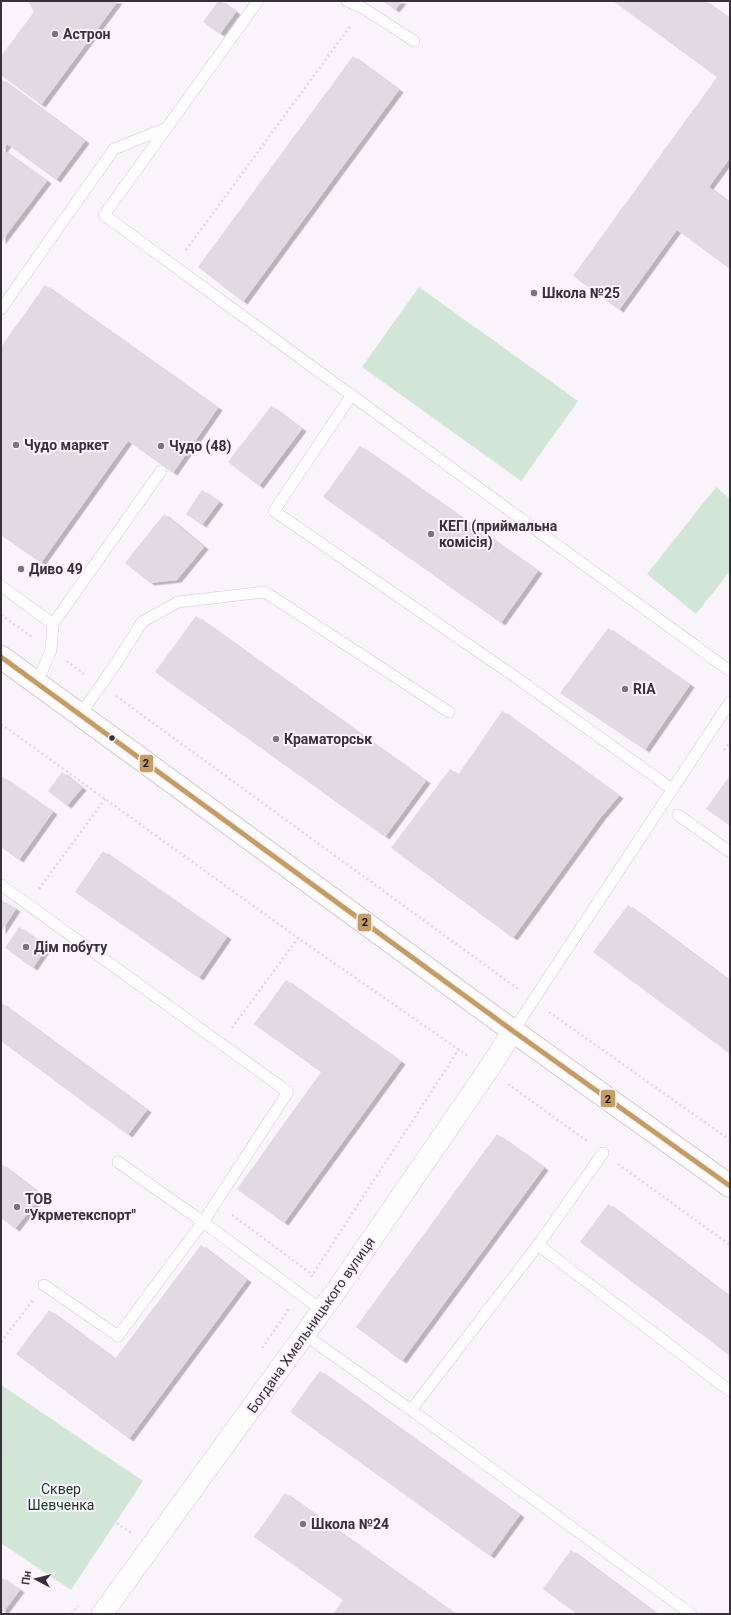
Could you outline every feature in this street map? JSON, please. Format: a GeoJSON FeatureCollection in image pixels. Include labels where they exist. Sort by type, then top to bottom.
{"type":"FeatureCollection","features":[{"type":"Feature","properties":{"kind":"street"},"geometry":{"type":"LineString","coordinates":[[1,657],[512,1031],[730,1186]]}},
{"type":"Feature","properties":{"kind":"street","name":"Богдана Хмельницького вулиця"},"geometry":{"type":"LineString","coordinates":[[102,1614],[323,1311],[488,1070],[512,1031]]}},
{"type":"Feature","properties":{"kind":"lane"},"geometry":{"type":"LineString","coordinates":[[258,1],[104,215],[730,671]]}},
{"type":"Feature","properties":{"kind":"lane"},"geometry":{"type":"LineString","coordinates":[[347,1],[363,8],[414,41]]}},
{"type":"Feature","properties":{"kind":"lane"},"geometry":{"type":"LineString","coordinates":[[1,307],[114,149],[165,129]]}},
{"type":"Feature","properties":{"kind":"lane"},"geometry":{"type":"LineString","coordinates":[[351,396],[274,511],[511,674],[672,789]]}},
{"type":"Feature","properties":{"kind":"lane"},"geometry":{"type":"LineString","coordinates":[[37,683],[51,650],[53,624],[162,471]]}},
{"type":"Feature","properties":{"kind":"lane"},"geometry":{"type":"LineString","coordinates":[[1,586],[53,624]]}},
{"type":"Feature","properties":{"kind":"lane"},"geometry":{"type":"LineString","coordinates":[[80,715],[101,686],[142,622],[178,602],[265,592],[450,712]]}},
{"type":"Feature","properties":{"kind":"lane"},"geometry":{"type":"LineString","coordinates":[[512,1031],[730,702]]}},
{"type":"Feature","properties":{"kind":"lane"},"geometry":{"type":"LineString","coordinates":[[678,815],[730,852]]}},
{"type":"Feature","properties":{"kind":"lane"},"geometry":{"type":"LineString","coordinates":[[1,885],[288,1092],[202,1222],[118,1336],[44,1285]]}},
{"type":"Feature","properties":{"kind":"lane"},"geometry":{"type":"LineString","coordinates":[[411,1410],[538,1245],[603,1153]]}},
{"type":"Feature","properties":{"kind":"lane"},"geometry":{"type":"LineString","coordinates":[[118,1162],[323,1311]]}},
{"type":"Feature","properties":{"kind":"lane"},"geometry":{"type":"LineString","coordinates":[[538,1245],[730,1391]]}},
{"type":"Feature","properties":{"kind":"lane"},"geometry":{"type":"LineString","coordinates":[[305,1335],[411,1410],[691,1614]]}},
{"type":"Feature","properties":{"kind":"path"},"geometry":{"type":"LineString","coordinates":[[174,266],[363,8]]}},
{"type":"Feature","properties":{"kind":"path"},"geometry":{"type":"LineString","coordinates":[[1,616],[51,650],[533,1000],[730,1140]]}},
{"type":"Feature","properties":{"kind":"path"},"geometry":{"type":"LineString","coordinates":[[1,724],[298,938],[459,1049],[730,1245]]}},
{"type":"Feature","properties":{"kind":"path"},"geometry":{"type":"LineString","coordinates":[[28,904],[105,799]]}},
{"type":"Feature","properties":{"kind":"path"},"geometry":{"type":"LineString","coordinates":[[221,1043],[298,938]]}},
{"type":"Feature","properties":{"kind":"path"},"geometry":{"type":"LineString","coordinates":[[259,1352],[313,1275],[459,1049]]}},
{"type":"Feature","properties":{"kind":"path"},"geometry":{"type":"LineString","coordinates":[[215,1203],[336,1291]]}},
{"type":"Feature","properties":{"kind":"path"},"geometry":{"type":"LineString","coordinates":[[1,1342],[44,1285]]}},
{"type":"Feature","properties":{"kind":"path"},"geometry":{"type":"LineString","coordinates":[[1,1444],[151,1547]]}},
{"type":"Feature","properties":{"kind":"path"},"geometry":{"type":"LineString","coordinates":[[126,1539],[135,1526]]}},
{"type":"Feature","properties":{"kind":"path"},"geometry":{"type":"LineString","coordinates":[[71,1614],[80,1602]]}},
{"type":"Feature","properties":{"kind":"green space"},"geometry":{"type":"Polygon","coordinates":[[[419,287],[578,401],[521,481],[362,367],[419,287]]]}},
{"type":"Feature","properties":{"kind":"green space"},"geometry":{"type":"Polygon","coordinates":[[[716,487],[730,499],[730,571],[696,614],[647,574],[716,487]]]}},
{"type":"Feature","properties":{"kind":"green space","name":"Сквер Шевченка"},"geometry":{"type":"Polygon","coordinates":[[[1,1385],[143,1481],[71,1590],[1,1543],[1,1385]]]}},
{"type":"Feature","properties":{"kind":"building","name":"Астрон"},"geometry":{"type":"Polygon","coordinates":[[[28,1],[118,1],[41,105],[1,75],[1,56],[34,12],[28,1]]]}},
{"type":"Feature","properties":{"kind":"building"},"geometry":{"type":"Polygon","coordinates":[[[218,1],[221,1],[236,12],[220,34],[203,22],[218,1]]]}},
{"type":"Feature","properties":{"kind":"building"},"geometry":{"type":"Polygon","coordinates":[[[383,1],[402,1],[395,10],[383,1]]]}},
{"type":"Feature","properties":{"kind":"building"},"geometry":{"type":"Polygon","coordinates":[[[613,1],[705,1],[730,19],[730,158],[709,187],[730,203],[730,269],[677,230],[619,310],[573,276],[717,77],[613,1]]]}},
{"type":"Feature","properties":{"kind":"building"},"geometry":{"type":"Polygon","coordinates":[[[353,56],[399,90],[243,302],[198,267],[353,56]]]}},
{"type":"Feature","properties":{"kind":"building"},"geometry":{"type":"Polygon","coordinates":[[[1,79],[85,141],[56,180],[7,144],[3,150],[47,181],[1,242],[1,79]]]}},
{"type":"Feature","properties":{"kind":"building"},"geometry":{"type":"Polygon","coordinates":[[[45,285],[218,408],[173,473],[128,441],[41,563],[1,535],[1,347],[45,285]]]}},
{"type":"Feature","properties":{"kind":"building"},"geometry":{"type":"Polygon","coordinates":[[[271,406],[302,429],[259,486],[228,462],[271,406]]]}},
{"type":"Feature","properties":{"kind":"building","name":"КЕГІ (приймальна комісія)"},"geometry":{"type":"Polygon","coordinates":[[[360,446],[538,571],[501,623],[323,497],[360,446]]]}},
{"type":"Feature","properties":{"kind":"building"},"geometry":{"type":"Polygon","coordinates":[[[202,490],[219,502],[202,525],[186,514],[202,490]]]}},
{"type":"Feature","properties":{"kind":"building"},"geometry":{"type":"Polygon","coordinates":[[[164,514],[204,547],[177,580],[150,583],[125,563],[164,514]]]}},
{"type":"Feature","properties":{"kind":"building"},"geometry":{"type":"Polygon","coordinates":[[[196,616],[426,781],[385,837],[155,672],[196,616]]]}},
{"type":"Feature","properties":{"kind":"building","name":"RIA"},"geometry":{"type":"Polygon","coordinates":[[[608,628],[690,685],[645,750],[560,693],[608,628]]]}},
{"type":"Feature","properties":{"kind":"building"},"geometry":{"type":"Polygon","coordinates":[[[502,711],[619,796],[601,817],[513,938],[391,848],[450,769],[458,775],[502,711]]]}},
{"type":"Feature","properties":{"kind":"building"},"geometry":{"type":"Polygon","coordinates":[[[62,772],[82,788],[67,806],[48,791],[62,772]]]}},
{"type":"Feature","properties":{"kind":"building"},"geometry":{"type":"Polygon","coordinates":[[[730,775],[730,826],[706,809],[730,775]]]}},
{"type":"Feature","properties":{"kind":"building"},"geometry":{"type":"Polygon","coordinates":[[[1,776],[53,812],[19,860],[1,847],[1,776]]]}},
{"type":"Feature","properties":{"kind":"building"},"geometry":{"type":"Polygon","coordinates":[[[103,851],[227,937],[199,978],[75,892],[103,851]]]}},
{"type":"Feature","properties":{"kind":"building"},"geometry":{"type":"Polygon","coordinates":[[[1,900],[16,909],[1,932],[1,900]]]}},
{"type":"Feature","properties":{"kind":"building"},"geometry":{"type":"Polygon","coordinates":[[[628,905],[730,981],[730,1054],[593,952],[628,905]]]}},
{"type":"Feature","properties":{"kind":"building","name":"Дім побуту"},"geometry":{"type":"Polygon","coordinates":[[[19,927],[47,947],[33,968],[5,948],[19,927]]]}},
{"type":"Feature","properties":{"kind":"building"},"geometry":{"type":"Polygon","coordinates":[[[286,980],[401,1062],[284,1223],[237,1189],[321,1072],[254,1024],[286,980]]]}},
{"type":"Feature","properties":{"kind":"building"},"geometry":{"type":"Polygon","coordinates":[[[1,1003],[147,1110],[128,1135],[1,1041],[1,1003]]]}},
{"type":"Feature","properties":{"kind":"building"},"geometry":{"type":"Polygon","coordinates":[[[497,1134],[544,1168],[402,1361],[356,1327],[497,1134]]]}},
{"type":"Feature","properties":{"kind":"building","name":"ТОВ \"Укрметекспорт\""},"geometry":{"type":"Polygon","coordinates":[[[1,1164],[42,1195],[15,1229],[1,1218],[1,1164]]]}},
{"type":"Feature","properties":{"kind":"building"},"geometry":{"type":"Polygon","coordinates":[[[608,1204],[730,1297],[730,1356],[580,1242],[608,1204]]]}},
{"type":"Feature","properties":{"kind":"building"},"geometry":{"type":"Polygon","coordinates":[[[201,1245],[247,1280],[129,1439],[16,1354],[49,1310],[115,1359],[201,1245]]]}},
{"type":"Feature","properties":{"kind":"building"},"geometry":{"type":"Polygon","coordinates":[[[320,1371],[520,1515],[490,1556],[290,1412],[320,1371]]]}},
{"type":"Feature","properties":{"kind":"building"},"geometry":{"type":"Polygon","coordinates":[[[285,1493],[455,1614],[333,1614],[343,1600],[254,1537],[285,1493]]]}},
{"type":"Feature","properties":{"kind":"building"},"geometry":{"type":"Polygon","coordinates":[[[571,1550],[657,1614],[577,1614],[543,1589],[571,1550]]]}},
{"type":"Feature","properties":{"kind":"building"},"geometry":{"type":"Polygon","coordinates":[[[1,1577],[20,1590],[2,1614],[1,1614],[1,1577]]]}},
{"type":"Feature","properties":{"kind":"transit line","name":"2"},"geometry":{"type":"LineString","coordinates":[[1,657],[513,1031],[730,1186]]}},
{"type":"Feature","properties":{"kind":"place","name":"Астрон"},"geometry":{"type":"Point","coordinates":[55,34]}},
{"type":"Feature","properties":{"kind":"place","name":"Школа №25"},"geometry":{"type":"Point","coordinates":[534,293]}},
{"type":"Feature","properties":{"kind":"place","name":"Чудо маркет"},"geometry":{"type":"Point","coordinates":[16,445]}},
{"type":"Feature","properties":{"kind":"place","name":"Чудо (48)"},"geometry":{"type":"Point","coordinates":[161,446]}},
{"type":"Feature","properties":{"kind":"place","name":"КЕГІ (приймальна комісія)"},"geometry":{"type":"Point","coordinates":[431,534]}},
{"type":"Feature","properties":{"kind":"place","name":"Диво 49"},"geometry":{"type":"Point","coordinates":[21,569]}},
{"type":"Feature","properties":{"kind":"place","name":"RIA"},"geometry":{"type":"Point","coordinates":[625,689]}},
{"type":"Feature","properties":{"kind":"place","name":"Краматорськ"},"geometry":{"type":"Point","coordinates":[276,739]}},
{"type":"Feature","properties":{"kind":"place","name":"Дім побуту"},"geometry":{"type":"Point","coordinates":[26,947]}},
{"type":"Feature","properties":{"kind":"place","name":"ТОВ \"Укрметекспорт\""},"geometry":{"type":"Point","coordinates":[17,1207]}},
{"type":"Feature","properties":{"kind":"place","name":"Школа №24"},"geometry":{"type":"Point","coordinates":[303,1524]}}]}
